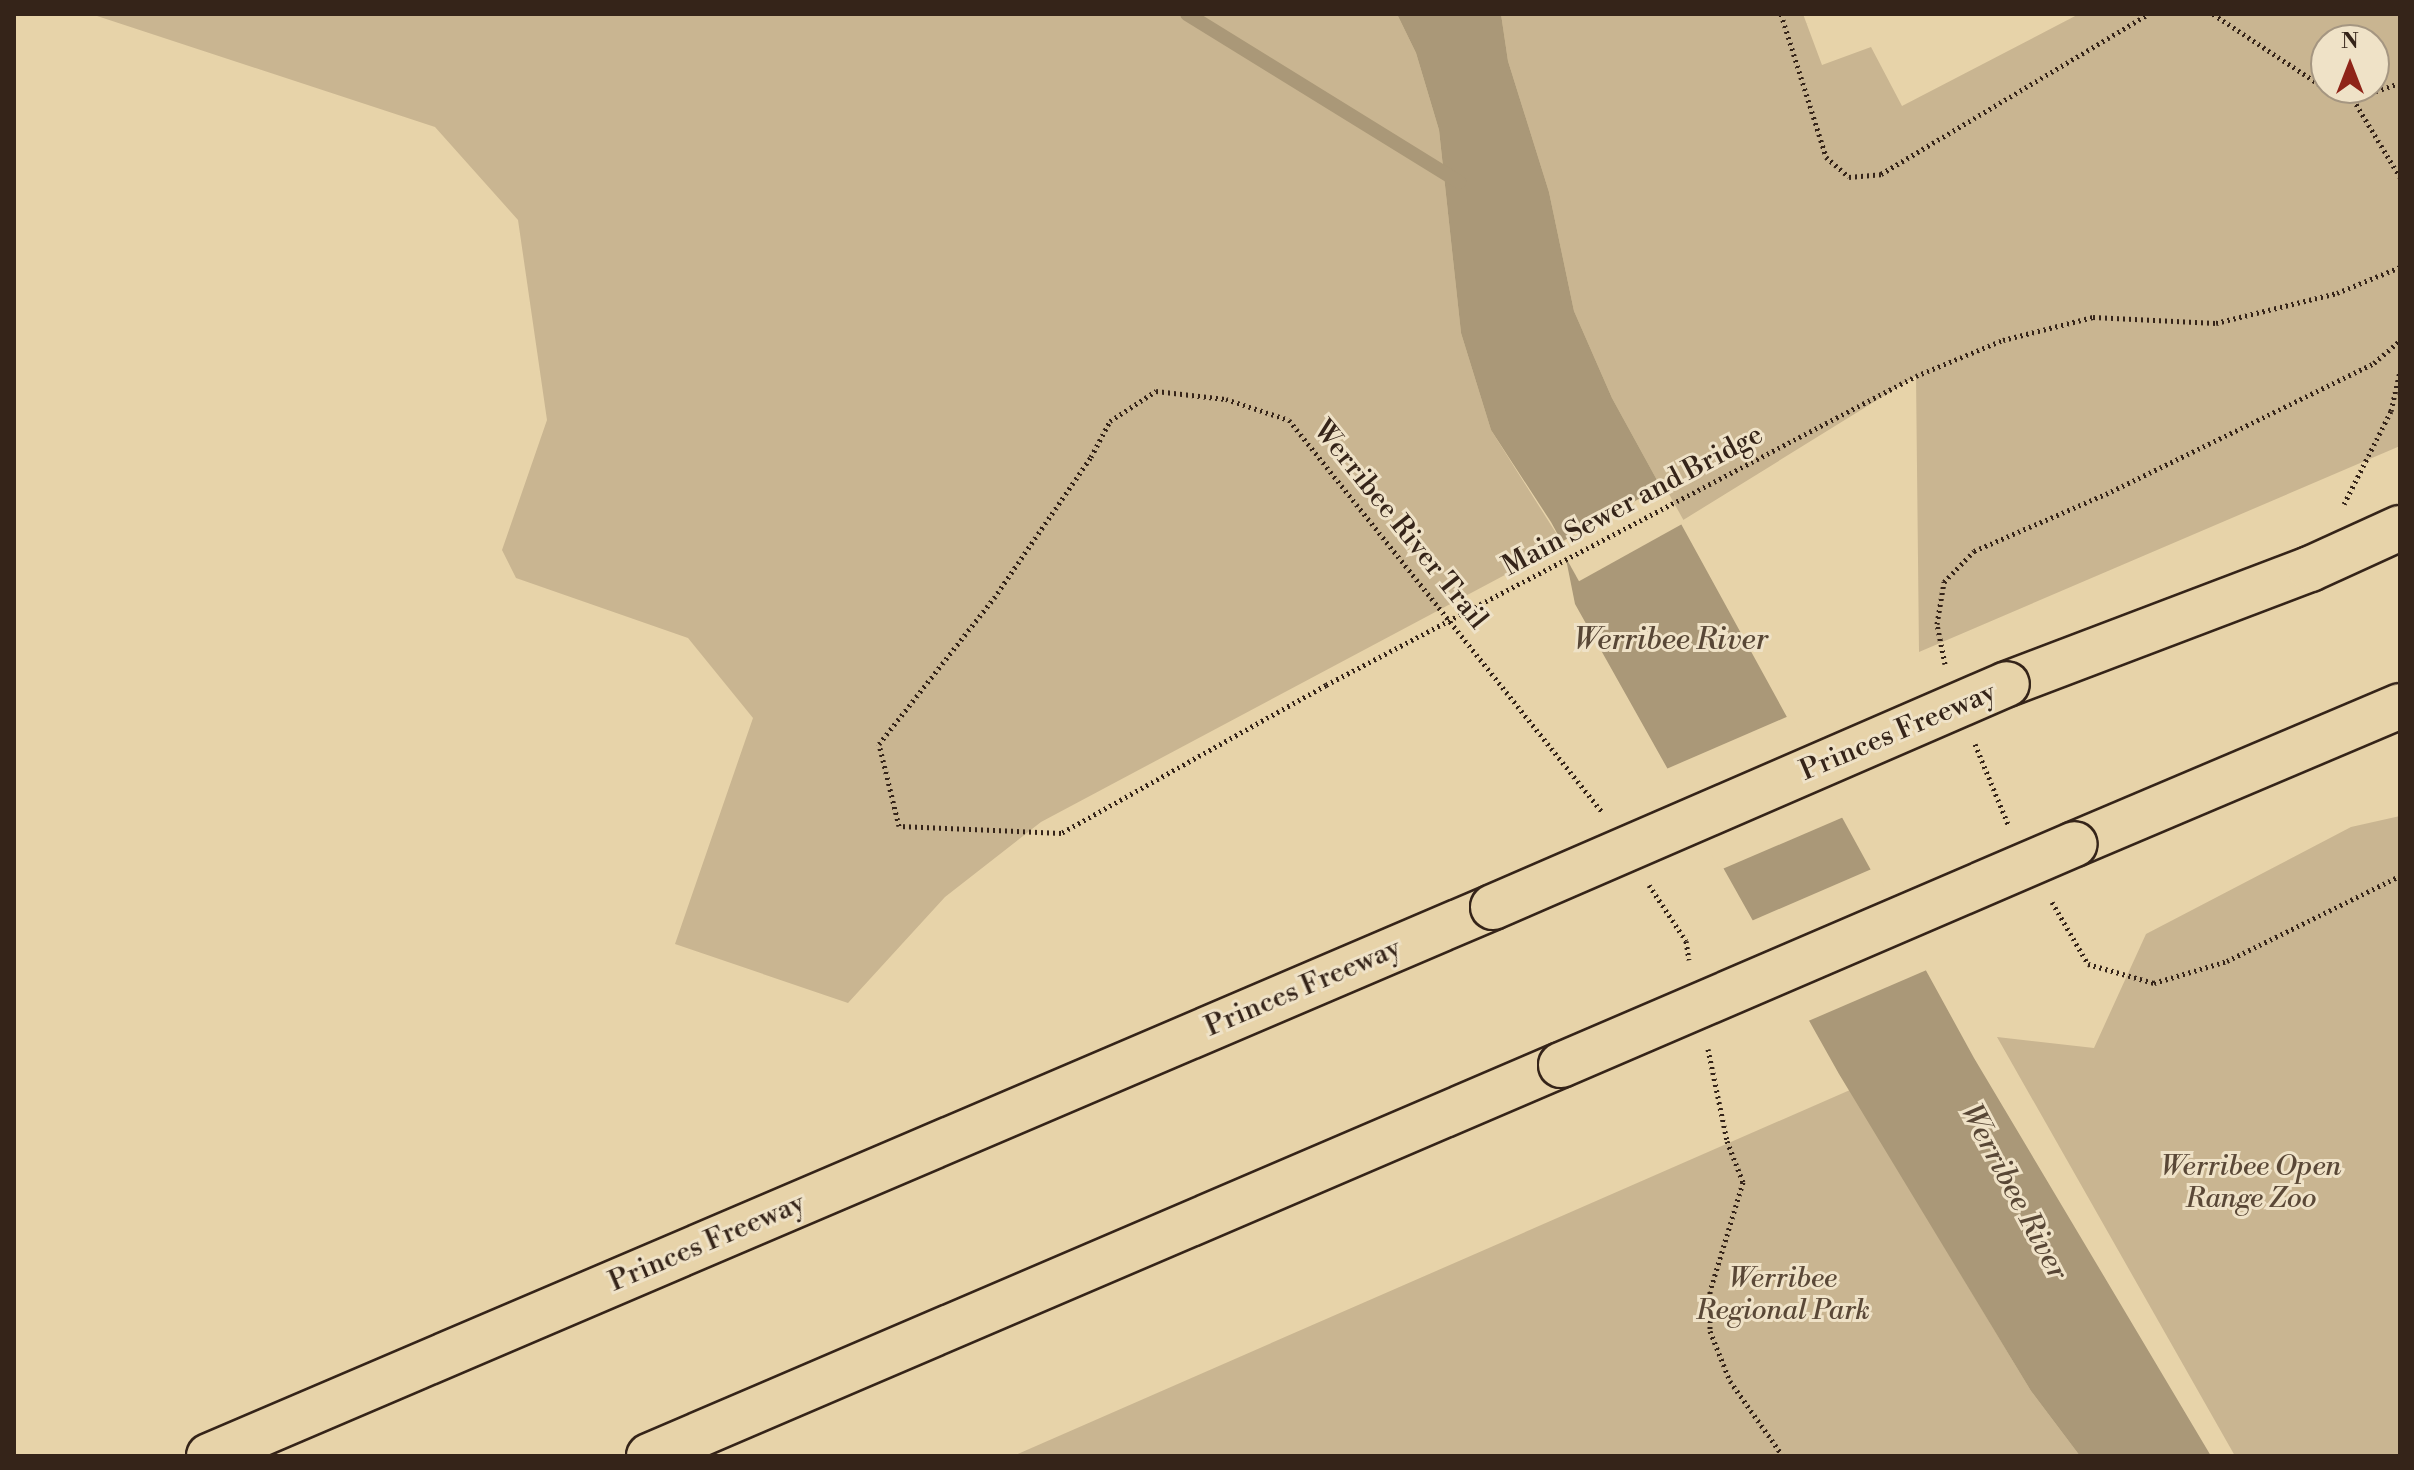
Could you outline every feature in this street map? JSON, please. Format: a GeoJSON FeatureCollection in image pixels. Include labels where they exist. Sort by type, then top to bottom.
{"type":"FeatureCollection","features":[{"type":"Feature","properties":{"kind":"highway","name":"Princes Freeway"},"geometry":{"type":"LineString","coordinates":[[209,1456],[2007,684],[2310,569],[2400,528]]}},
{"type":"Feature","properties":{"kind":"highway"},"geometry":{"type":"LineString","coordinates":[[649,1456],[2400,706]]}},
{"type":"Feature","properties":{"kind":"path"},"geometry":{"type":"LineString","coordinates":[[1781,14],[1826,157],[1849,177],[1881,174],[2148,14]]}},
{"type":"Feature","properties":{"kind":"path"},"geometry":{"type":"LineString","coordinates":[[2213,14],[2310,78]]}},
{"type":"Feature","properties":{"kind":"path"},"geometry":{"type":"LineString","coordinates":[[2356,104],[2400,177]]}},
{"type":"Feature","properties":{"kind":"path","name":"Main Sewer and Bridge"},"geometry":{"type":"LineString","coordinates":[[1326,685],[1916,376],[2003,340],[2093,317],[2216,323],[2337,293],[2400,267]]}},
{"type":"Feature","properties":{"kind":"path"},"geometry":{"type":"LineString","coordinates":[[1947,670],[1937,624],[1944,582],[1974,551],[2106,494],[2374,363],[2400,340]]}},
{"type":"Feature","properties":{"kind":"path"},"geometry":{"type":"LineString","coordinates":[[2310,569],[2391,411],[2400,371]]}},
{"type":"Feature","properties":{"kind":"path","name":"Werribee River Trail"},"geometry":{"type":"LineString","coordinates":[[1326,685],[1061,833],[899,826],[879,744],[994,598],[1091,457],[1110,421],[1156,391],[1226,399],[1289,420],[1583,784],[1609,823]]}},
{"type":"Feature","properties":{"kind":"path"},"geometry":{"type":"LineString","coordinates":[[1968,729],[2011,830]]}},
{"type":"Feature","properties":{"kind":"path"},"geometry":{"type":"LineString","coordinates":[[1643,876],[1686,941],[1692,972]]}},
{"type":"Feature","properties":{"kind":"path"},"geometry":{"type":"LineString","coordinates":[[2049,897],[2088,964],[2154,983],[2227,961],[2400,876]]}},
{"type":"Feature","properties":{"kind":"path"},"geometry":{"type":"LineString","coordinates":[[1705,1034],[1727,1141],[1743,1182],[1710,1291],[1710,1331],[1730,1381],[1783,1456]]}},
{"type":"Feature","properties":{"kind":"green space"},"geometry":{"type":"Polygon","coordinates":[[[91,14],[1397,14],[1416,53],[1439,130],[1461,333],[1491,430],[1563,544],[1041,822],[945,897],[848,1003],[675,944],[753,718],[688,638],[516,578],[502,550],[547,420],[518,220],[435,127],[91,14]]]}},
{"type":"Feature","properties":{"kind":"green space"},"geometry":{"type":"Polygon","coordinates":[[[1501,14],[1803,14],[1822,65],[1871,47],[1902,106],[2079,14],[2400,14],[2400,446],[1919,652],[1916,376],[1680,522],[1612,398],[1574,311],[1549,192],[1508,61],[1501,14]]]}},
{"type":"Feature","properties":{"kind":"green space","name":"Werribee Open Range Zoo"},"geometry":{"type":"Polygon","coordinates":[[[2400,816],[2400,1456],[2235,1456],[1997,1037],[2094,1048],[2146,934],[2351,827],[2400,816]]]}},
{"type":"Feature","properties":{"kind":"green space","name":"Werribee Regional Park"},"geometry":{"type":"Polygon","coordinates":[[[1850,1090],[2031,1391],[2080,1456],[1013,1456],[1850,1090]]]}},
{"type":"Feature","properties":{"kind":"water","name":"Werribee River"},"geometry":{"type":"Polygon","coordinates":[[[1397,14],[1501,14],[1508,61],[1549,192],[1574,311],[1612,398],[1974,1058],[2211,1456],[2080,1456],[2031,1391],[1839,1074],[1575,604],[1563,544],[1491,430],[1461,333],[1439,130],[1416,53],[1397,14]]]}},
{"type":"Feature","properties":{"kind":"pier"},"geometry":{"type":"Polygon","coordinates":[[[1664,485],[1685,523],[1579,581],[1558,544],[1664,485]]]}},
{"type":"Feature","properties":{"kind":"pier"},"geometry":{"type":"Polygon","coordinates":[[[1791,715],[1846,816],[1720,870],[1664,770],[1791,715]]]}},
{"type":"Feature","properties":{"kind":"pier"},"geometry":{"type":"Polygon","coordinates":[[[1874,868],[1929,969],[1806,1022],[1749,922],[1874,868]]]}},
{"type":"Feature","properties":{"kind":"waterway"},"geometry":{"type":"LineString","coordinates":[[1187,14],[1459,182]]}}]}
